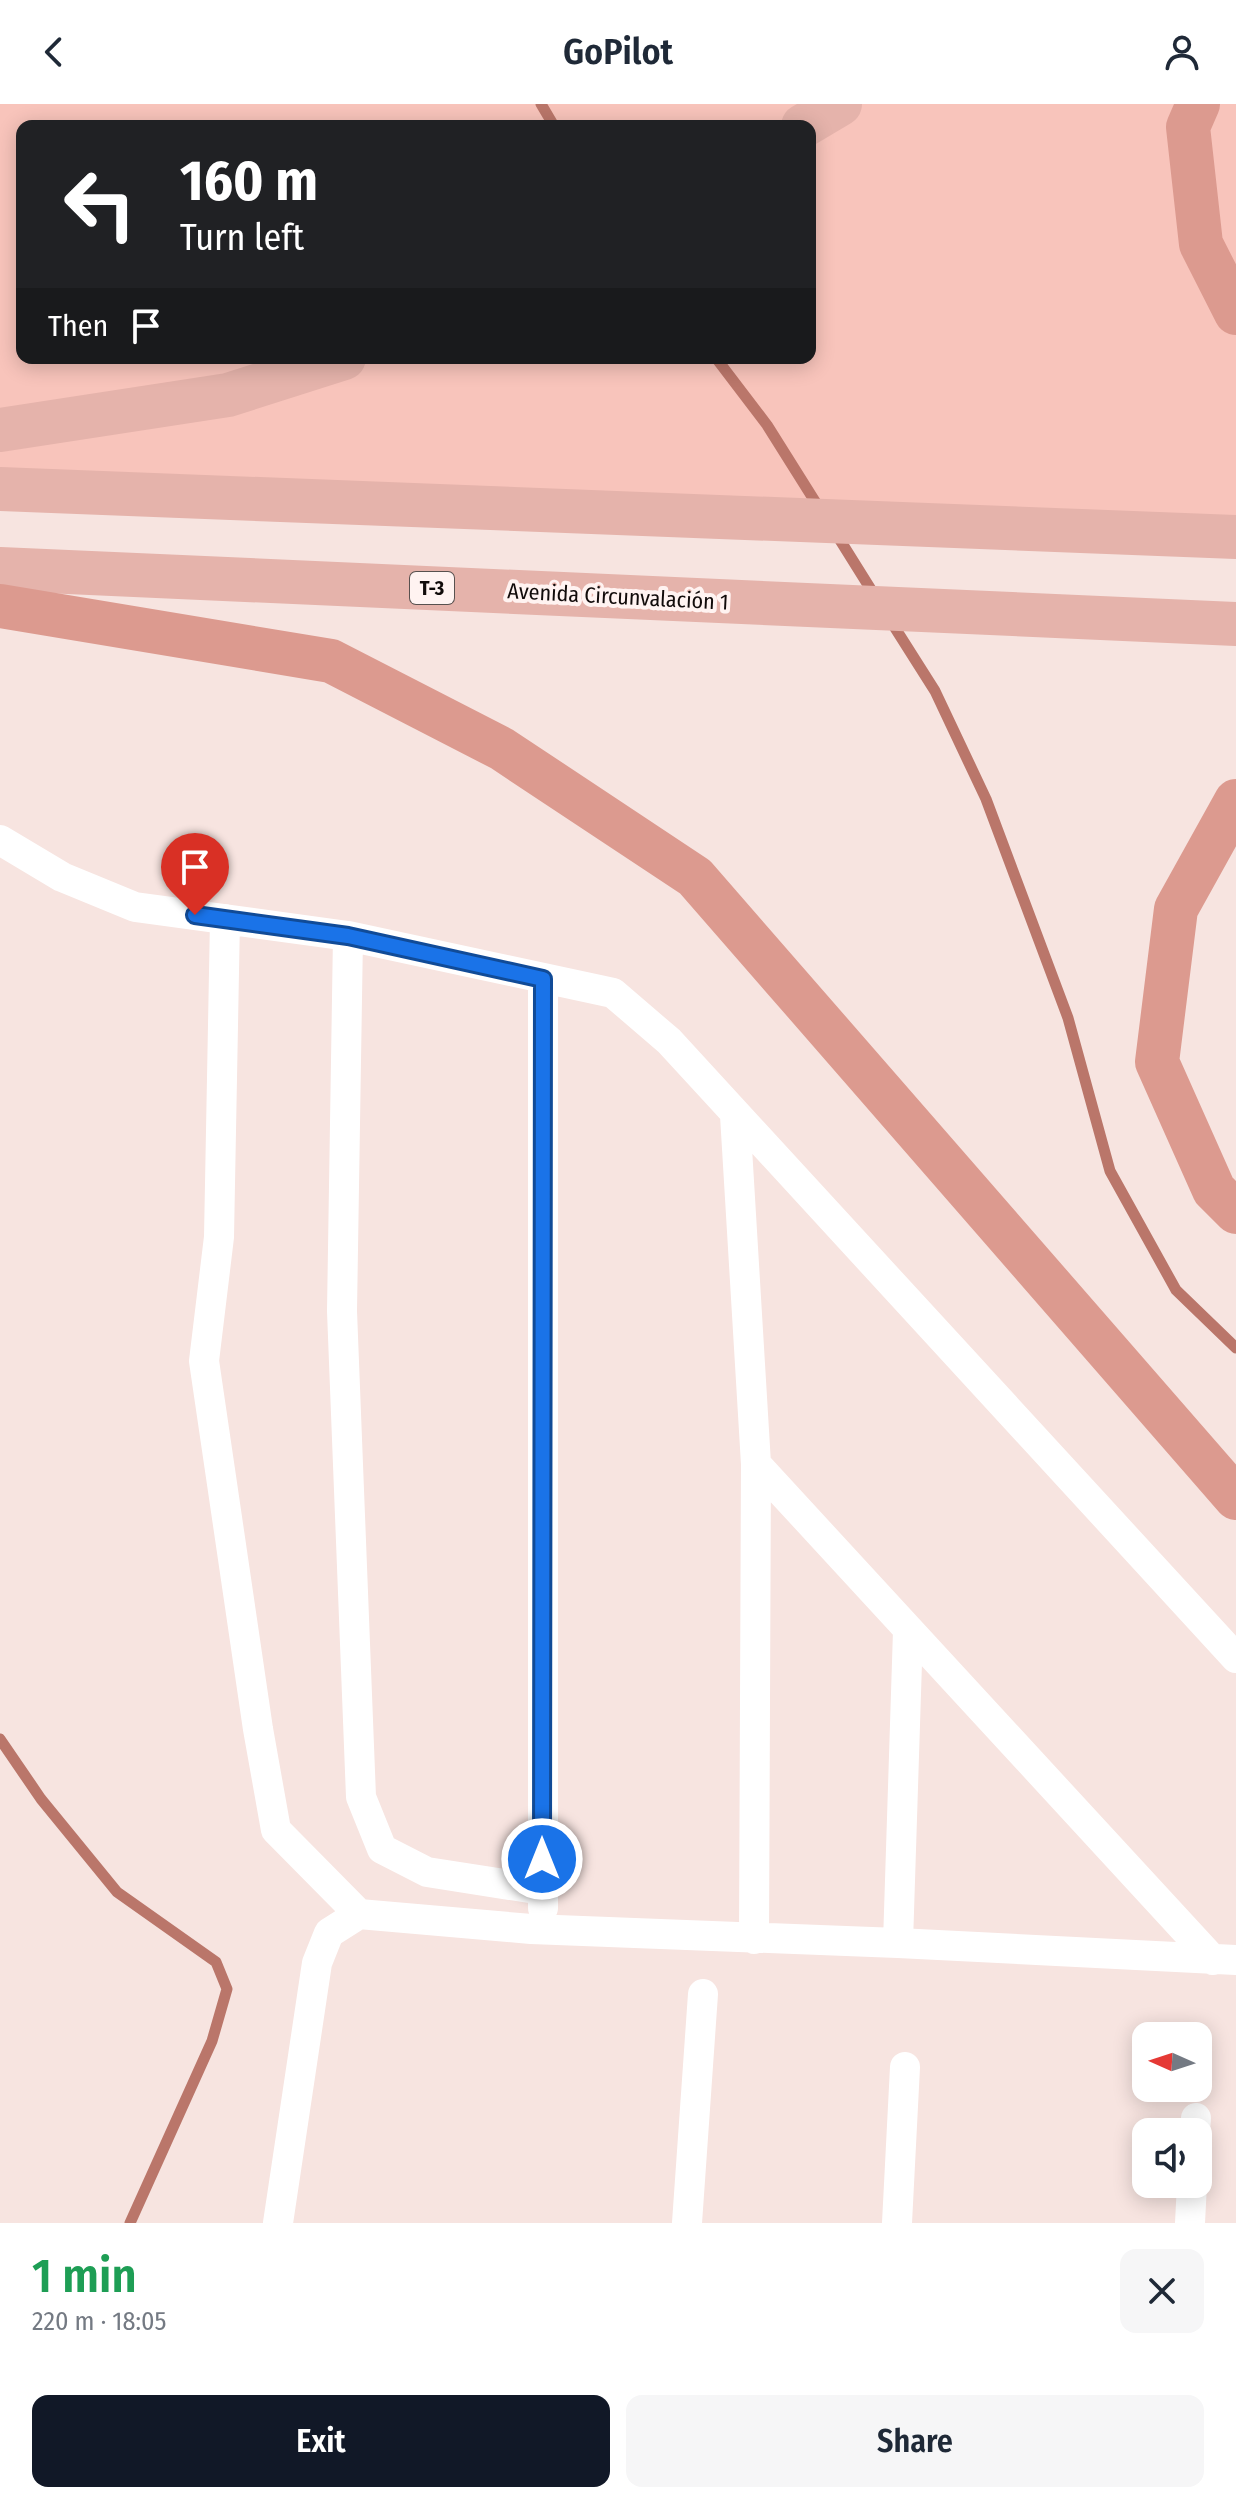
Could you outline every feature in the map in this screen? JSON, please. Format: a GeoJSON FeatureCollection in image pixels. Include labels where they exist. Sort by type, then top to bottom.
{"type":"FeatureCollection","features":[{"type":"Feature","properties":{"kind":"highway"},"geometry":{"type":"LineString","coordinates":[[1198,104],[1188,127],[1201,244],[1236,313]]}},
{"type":"Feature","properties":{"kind":"highway"},"geometry":{"type":"LineString","coordinates":[[0,606],[331,661],[502,749],[695,877],[1236,1498]]}},
{"type":"Feature","properties":{"kind":"highway"},"geometry":{"type":"LineString","coordinates":[[1236,801],[1176,909],[1157,1062],[1214,1190],[1236,1212]]}},
{"type":"Feature","properties":{"kind":"main road"},"geometry":{"type":"LineString","coordinates":[[813,120],[840,104]]}},
{"type":"Feature","properties":{"kind":"main road"},"geometry":{"type":"LineString","coordinates":[[0,430],[228,395],[325,364]]}},
{"type":"Feature","properties":{"kind":"main road"},"geometry":{"type":"LineString","coordinates":[[0,489],[1236,537]]}},
{"type":"Feature","properties":{"kind":"main road","name":"Avenida Circunvalación 1"},"geometry":{"type":"LineString","coordinates":[[0,569],[1236,624]]}},
{"type":"Feature","properties":{"kind":"street"},"geometry":{"type":"LineString","coordinates":[[0,840],[62,877],[135,907],[348,936],[613,993],[669,1041],[1236,1658]]}},
{"type":"Feature","properties":{"kind":"street"},"geometry":{"type":"LineString","coordinates":[[225,919],[219,1237],[204,1361],[258,1729],[276,1830],[359,1914]]}},
{"type":"Feature","properties":{"kind":"street"},"geometry":{"type":"LineString","coordinates":[[348,936],[342,1311],[361,1797],[382,1849],[427,1872],[542,1890]]}},
{"type":"Feature","properties":{"kind":"street"},"geometry":{"type":"LineString","coordinates":[[543,979],[543,1930]]}},
{"type":"Feature","properties":{"kind":"street"},"geometry":{"type":"LineString","coordinates":[[735,1115],[756,1464],[754,1939]]}},
{"type":"Feature","properties":{"kind":"street"},"geometry":{"type":"LineString","coordinates":[[756,1464],[908,1631],[1225,1960]]}},
{"type":"Feature","properties":{"kind":"street"},"geometry":{"type":"LineString","coordinates":[[898,1943],[908,1631]]}},
{"type":"Feature","properties":{"kind":"street"},"geometry":{"type":"LineString","coordinates":[[278,2223],[317,1963],[329,1933],[359,1914],[543,1930],[898,1943],[1225,1960]]}},
{"type":"Feature","properties":{"kind":"street"},"geometry":{"type":"LineString","coordinates":[[687,2223],[703,1994]]}},
{"type":"Feature","properties":{"kind":"street"},"geometry":{"type":"LineString","coordinates":[[897,2223],[905,2067]]}},
{"type":"Feature","properties":{"kind":"street"},"geometry":{"type":"LineString","coordinates":[[1190,2223],[1191,2198]]}},
{"type":"Feature","properties":{"kind":"shaded area"},"geometry":{"type":"Polygon","coordinates":[[[0,104],[1236,104],[1236,537],[0,489],[0,104]]]}},
{"type":"Feature","properties":{"kind":"waterway"},"geometry":{"type":"LineString","coordinates":[[541,104],[550,120]]}},
{"type":"Feature","properties":{"kind":"waterway"},"geometry":{"type":"LineString","coordinates":[[721,364],[767,425],[821,511]]}},
{"type":"Feature","properties":{"kind":"waterway"},"geometry":{"type":"LineString","coordinates":[[835,532],[875,596]]}},
{"type":"Feature","properties":{"kind":"waterway"},"geometry":{"type":"LineString","coordinates":[[890,620],[935,691],[986,799],[1068,1018],[1110,1171],[1176,1290],[1236,1348]]}},
{"type":"Feature","properties":{"kind":"waterway"},"geometry":{"type":"LineString","coordinates":[[0,1739],[41,1799],[117,1892],[216,1962],[227,1989],[212,2041],[130,2223]]}},
{"type":"Feature","properties":{"kind":"route"},"geometry":{"type":"LineString","coordinates":[[195,915],[348,936],[543,979],[542,1859]]}}]}
